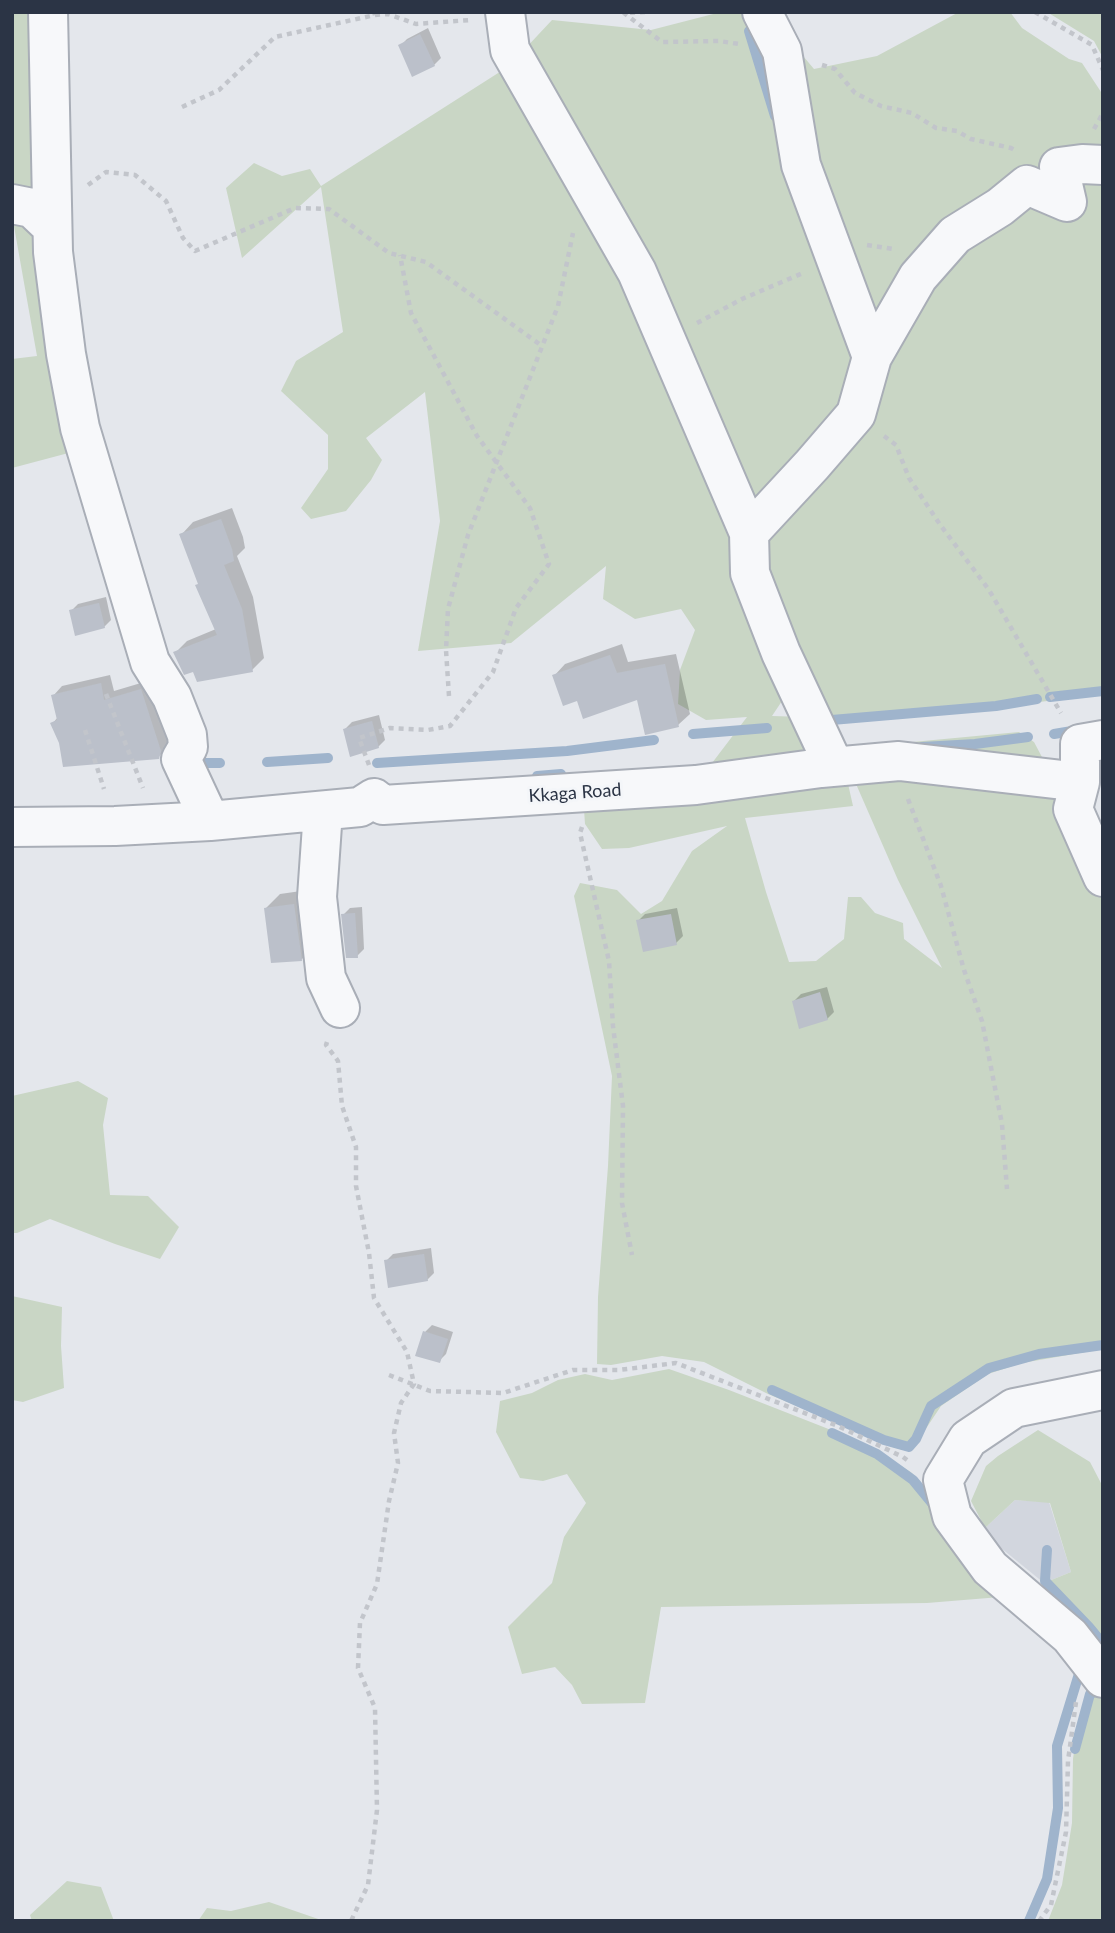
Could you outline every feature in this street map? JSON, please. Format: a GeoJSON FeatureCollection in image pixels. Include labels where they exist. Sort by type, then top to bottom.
{"type":"FeatureCollection","features":[{"type":"Feature","properties":{"kind":"street"},"geometry":{"type":"LineString","coordinates":[[48,12],[53,252],[64,342],[80,428],[150,662],[172,697],[187,735],[188,747],[181,760],[210,821]]}},
{"type":"Feature","properties":{"kind":"street"},"geometry":{"type":"LineString","coordinates":[[762,12],[782,51],[801,165],[872,357]]}},
{"type":"Feature","properties":{"kind":"street"},"geometry":{"type":"LineString","coordinates":[[505,13],[510,50],[637,272],[748,533],[750,573],[781,653],[834,766]]}},
{"type":"Feature","properties":{"kind":"street"},"geometry":{"type":"LineString","coordinates":[[748,533],[856,414],[872,357],[918,277],[955,234],[1000,207],[1027,185],[1067,202],[1059,167],[1103,165]]}},
{"type":"Feature","properties":{"kind":"street"},"geometry":{"type":"LineString","coordinates":[[12,204],[32,208],[52,218]]}},
{"type":"Feature","properties":{"kind":"street"},"geometry":{"type":"LineString","coordinates":[[1091,742],[1073,809],[1103,877]]}},
{"type":"Feature","properties":{"kind":"street","name":"Kkaga Road"},"geometry":{"type":"LineString","coordinates":[[12,827],[115,826],[210,821],[360,807],[373,798],[383,806],[696,785],[834,766],[899,761],[1080,782]]}},
{"type":"Feature","properties":{"kind":"street"},"geometry":{"type":"LineString","coordinates":[[323,811],[317,897],[326,978],[340,1008]]}},
{"type":"Feature","properties":{"kind":"street"},"geometry":{"type":"LineString","coordinates":[[1096,1688],[1070,1636],[990,1568],[952,1516],[943,1480],[968,1439],[1014,1408],[1103,1390]]}},
{"type":"Feature","properties":{"kind":"path"},"geometry":{"type":"LineString","coordinates":[[623,13],[645,12]]}},
{"type":"Feature","properties":{"kind":"path"},"geometry":{"type":"LineString","coordinates":[[1035,12],[1092,45],[1103,70]]}},
{"type":"Feature","properties":{"kind":"path"},"geometry":{"type":"LineString","coordinates":[[182,107],[219,90],[275,37],[374,13],[388,14],[416,24],[486,19],[505,13]]}},
{"type":"Feature","properties":{"kind":"path"},"geometry":{"type":"LineString","coordinates":[[623,13],[662,41],[719,41],[782,51],[835,69],[855,93],[881,106],[912,113],[936,128],[957,131],[971,139],[1011,148],[1018,153]]}},
{"type":"Feature","properties":{"kind":"path"},"geometry":{"type":"LineString","coordinates":[[52,218],[106,173],[135,175],[166,201],[183,238],[195,251],[295,208],[329,209],[389,253],[426,262],[542,346]]}},
{"type":"Feature","properties":{"kind":"path"},"geometry":{"type":"LineString","coordinates":[[449,696],[446,650],[448,610],[468,535],[558,306],[585,181]]}},
{"type":"Feature","properties":{"kind":"path"},"geometry":{"type":"LineString","coordinates":[[824,226],[848,240],[869,246],[920,248],[939,253]]}},
{"type":"Feature","properties":{"kind":"path"},"geometry":{"type":"LineString","coordinates":[[383,806],[359,738],[390,728],[428,730],[450,726],[493,672],[516,608],[549,564],[530,508],[477,436],[411,313],[400,255]]}},
{"type":"Feature","properties":{"kind":"path"},"geometry":{"type":"LineString","coordinates":[[667,342],[742,299],[805,272]]}},
{"type":"Feature","properties":{"kind":"path"},"geometry":{"type":"LineString","coordinates":[[856,414],[896,445],[909,478],[989,590],[1091,742]]}},
{"type":"Feature","properties":{"kind":"path"},"geometry":{"type":"LineString","coordinates":[[106,694],[156,822]]}},
{"type":"Feature","properties":{"kind":"path"},"geometry":{"type":"LineString","coordinates":[[86,730],[115,826]]}},
{"type":"Feature","properties":{"kind":"path"},"geometry":{"type":"LineString","coordinates":[[899,761],[901,783],[941,886],[964,970],[982,1021],[1002,1124],[1007,1189]]}},
{"type":"Feature","properties":{"kind":"path"},"geometry":{"type":"LineString","coordinates":[[599,792],[580,833],[609,961],[613,1026],[623,1106],[622,1203],[632,1255]]}},
{"type":"Feature","properties":{"kind":"path"},"geometry":{"type":"LineString","coordinates":[[340,1008],[329,1029],[326,1045],[338,1062],[341,1106],[356,1147],[356,1186],[369,1252],[374,1298],[407,1352],[414,1384],[401,1403],[394,1433],[398,1463],[389,1501],[377,1584],[360,1623],[358,1668],[375,1708],[377,1810],[368,1885],[351,1921]]}},
{"type":"Feature","properties":{"kind":"path"},"geometry":{"type":"LineString","coordinates":[[389,1375],[430,1391],[503,1394],[573,1370],[619,1370],[676,1363],[838,1426],[903,1457],[947,1493]]}},
{"type":"Feature","properties":{"kind":"path"},"geometry":{"type":"LineString","coordinates":[[1039,1921],[1051,1905],[1066,1832],[1068,1761],[1076,1702],[1096,1688]]}},
{"type":"Feature","properties":{"kind":"shaded area"},"geometry":{"type":"Polygon","coordinates":[[[1015,1500],[1049,1502],[1071,1572],[1044,1583],[1001,1548],[985,1528],[1015,1500]]]}},
{"type":"Feature","properties":{"kind":"green space"},"geometry":{"type":"Polygon","coordinates":[[[12,12],[39,12],[45,211],[12,199],[12,12]]]}},
{"type":"Feature","properties":{"kind":"green space"},"geometry":{"type":"Polygon","coordinates":[[[721,12],[743,12],[756,36],[860,384],[756,512],[523,51],[552,20],[651,30],[721,12]]]}},
{"type":"Feature","properties":{"kind":"green space"},"geometry":{"type":"Polygon","coordinates":[[[959,12],[1010,12],[1022,28],[1069,59],[1082,63],[1103,95],[1103,158],[1050,161],[1016,179],[873,330],[776,24],[814,69],[877,56],[959,12]]]}},
{"type":"Feature","properties":{"kind":"green space"},"geometry":{"type":"Polygon","coordinates":[[[1047,12],[1103,12],[1103,58],[1094,41],[1047,12]]]}},
{"type":"Feature","properties":{"kind":"green space"},"geometry":{"type":"Polygon","coordinates":[[[506,68],[685,403],[784,698],[772,716],[805,717],[844,766],[853,806],[745,818],[789,962],[816,961],[844,939],[848,897],[861,897],[875,913],[903,923],[904,939],[942,968],[898,880],[842,752],[891,744],[1019,732],[1034,742],[1043,759],[1103,899],[1103,1349],[1022,1363],[988,1374],[941,1406],[913,1448],[903,1450],[892,1447],[768,1394],[704,1362],[662,1356],[611,1365],[597,1364],[598,1297],[612,1076],[574,896],[580,883],[617,890],[641,914],[662,901],[692,851],[727,826],[629,848],[602,849],[585,824],[583,795],[709,767],[747,717],[706,720],[678,704],[680,670],[695,630],[681,609],[635,619],[603,599],[606,566],[511,643],[418,651],[440,521],[425,392],[366,438],[382,460],[371,480],[346,511],[311,519],[301,508],[328,469],[328,435],[281,391],[296,361],[343,332],[321,187],[242,258],[226,188],[254,163],[282,176],[310,169],[321,186],[506,68]]]}},
{"type":"Feature","properties":{"kind":"green space"},"geometry":{"type":"Polygon","coordinates":[[[1103,173],[1103,694],[960,712],[814,726],[806,714],[761,538],[879,356],[969,235],[1103,173]]]}},
{"type":"Feature","properties":{"kind":"green space"},"geometry":{"type":"Polygon","coordinates":[[[12,215],[38,223],[76,451],[12,468],[12,359],[37,356],[12,215]]]}},
{"type":"Feature","properties":{"kind":"green space"},"geometry":{"type":"Polygon","coordinates":[[[78,1081],[108,1098],[103,1125],[110,1195],[148,1196],[179,1227],[160,1259],[50,1219],[12,1233],[12,1096],[78,1081]]]}},
{"type":"Feature","properties":{"kind":"green space"},"geometry":{"type":"Polygon","coordinates":[[[12,1296],[62,1307],[64,1388],[23,1402],[12,1400],[12,1296]]]}},
{"type":"Feature","properties":{"kind":"green space"},"geometry":{"type":"Polygon","coordinates":[[[669,1369],[729,1390],[877,1450],[912,1473],[930,1497],[1037,1594],[927,1603],[661,1607],[645,1703],[582,1704],[572,1685],[555,1667],[522,1674],[508,1627],[552,1583],[564,1537],[586,1503],[567,1474],[543,1481],[520,1478],[496,1432],[500,1401],[532,1393],[558,1380],[585,1374],[612,1380],[669,1369]]]}},
{"type":"Feature","properties":{"kind":"green space"},"geometry":{"type":"Polygon","coordinates":[[[1038,1430],[1090,1462],[1103,1487],[1103,1649],[1044,1583],[1071,1572],[1050,1503],[1015,1500],[985,1528],[971,1501],[986,1466],[1038,1430]]]}},
{"type":"Feature","properties":{"kind":"green space"},"geometry":{"type":"Polygon","coordinates":[[[1103,1685],[1103,1921],[1048,1921],[1062,1885],[1072,1823],[1073,1759],[1077,1730],[1089,1692],[1096,1686],[1103,1685]]]}},
{"type":"Feature","properties":{"kind":"green space"},"geometry":{"type":"Polygon","coordinates":[[[67,1881],[101,1887],[114,1921],[32,1921],[30,1915],[67,1881]]]}},
{"type":"Feature","properties":{"kind":"green space"},"geometry":{"type":"Polygon","coordinates":[[[269,1902],[324,1921],[198,1921],[207,1908],[231,1911],[269,1902]]]}},
{"type":"Feature","properties":{"kind":"building"},"geometry":{"type":"Polygon","coordinates":[[[420,34],[435,66],[412,77],[398,45],[420,34]]]}},
{"type":"Feature","properties":{"kind":"building"},"geometry":{"type":"Polygon","coordinates":[[[221,519],[234,561],[224,565],[242,609],[253,672],[197,682],[193,672],[184,675],[173,652],[217,635],[195,585],[198,584],[179,534],[221,519]]]}},
{"type":"Feature","properties":{"kind":"building"},"geometry":{"type":"Polygon","coordinates":[[[99,603],[105,628],[75,636],[69,610],[99,603]]]}},
{"type":"Feature","properties":{"kind":"building"},"geometry":{"type":"Polygon","coordinates":[[[610,655],[617,673],[665,664],[679,727],[645,735],[637,700],[583,719],[577,701],[563,706],[552,675],[610,655]]]}},
{"type":"Feature","properties":{"kind":"building"},"geometry":{"type":"Polygon","coordinates":[[[101,683],[104,700],[141,689],[161,751],[159,759],[63,767],[59,743],[50,723],[57,720],[51,695],[101,683]]]}},
{"type":"Feature","properties":{"kind":"building"},"geometry":{"type":"Polygon","coordinates":[[[372,721],[379,748],[350,757],[343,729],[372,721]]]}},
{"type":"Feature","properties":{"kind":"building"},"geometry":{"type":"Polygon","coordinates":[[[294,904],[302,961],[271,963],[264,908],[294,904]]]}},
{"type":"Feature","properties":{"kind":"building"},"geometry":{"type":"Polygon","coordinates":[[[355,913],[358,958],[346,958],[341,914],[355,913]]]}},
{"type":"Feature","properties":{"kind":"building"},"geometry":{"type":"Polygon","coordinates":[[[671,914],[677,945],[643,952],[636,920],[671,914]]]}},
{"type":"Feature","properties":{"kind":"building"},"geometry":{"type":"Polygon","coordinates":[[[820,992],[828,1020],[799,1029],[792,1001],[820,992]]]}},
{"type":"Feature","properties":{"kind":"building"},"geometry":{"type":"Polygon","coordinates":[[[424,1254],[428,1281],[388,1288],[384,1260],[424,1254]]]}},
{"type":"Feature","properties":{"kind":"building"},"geometry":{"type":"Polygon","coordinates":[[[423,1331],[448,1339],[440,1363],[415,1356],[423,1331]]]}},
{"type":"Feature","properties":{"kind":"waterway"},"geometry":{"type":"LineString","coordinates":[[749,31],[775,116]]}},
{"type":"Feature","properties":{"kind":"waterway"},"geometry":{"type":"LineString","coordinates":[[1050,697],[1103,691]]}},
{"type":"Feature","properties":{"kind":"waterway"},"geometry":{"type":"LineString","coordinates":[[820,721],[996,706],[1037,699]]}},
{"type":"Feature","properties":{"kind":"waterway"},"geometry":{"type":"LineString","coordinates":[[693,734],[767,728]]}},
{"type":"Feature","properties":{"kind":"waterway"},"geometry":{"type":"LineString","coordinates":[[1054,734],[1078,730]]}},
{"type":"Feature","properties":{"kind":"waterway"},"geometry":{"type":"LineString","coordinates":[[922,747],[1028,737]]}},
{"type":"Feature","properties":{"kind":"waterway"},"geometry":{"type":"LineString","coordinates":[[377,763],[567,751],[654,740]]}},
{"type":"Feature","properties":{"kind":"waterway"},"geometry":{"type":"LineString","coordinates":[[267,762],[328,758]]}},
{"type":"Feature","properties":{"kind":"waterway"},"geometry":{"type":"LineString","coordinates":[[190,763],[220,763]]}},
{"type":"Feature","properties":{"kind":"waterway"},"geometry":{"type":"LineString","coordinates":[[537,776],[561,774]]}},
{"type":"Feature","properties":{"kind":"waterway"},"geometry":{"type":"LineString","coordinates":[[772,1390],[884,1440],[909,1447],[916,1439],[931,1406],[989,1368],[1039,1354],[1103,1345]]}},
{"type":"Feature","properties":{"kind":"waterway"},"geometry":{"type":"LineString","coordinates":[[832,1433],[877,1454],[913,1480],[936,1508]]}},
{"type":"Feature","properties":{"kind":"waterway"},"geometry":{"type":"LineString","coordinates":[[1047,1550],[1045,1581],[1103,1644]]}},
{"type":"Feature","properties":{"kind":"waterway"},"geometry":{"type":"LineString","coordinates":[[1029,1921],[1047,1879],[1058,1808],[1057,1746],[1082,1664]]}},
{"type":"Feature","properties":{"kind":"waterway"},"geometry":{"type":"LineString","coordinates":[[1075,1749],[1090,1694],[1103,1689]]}}]}
